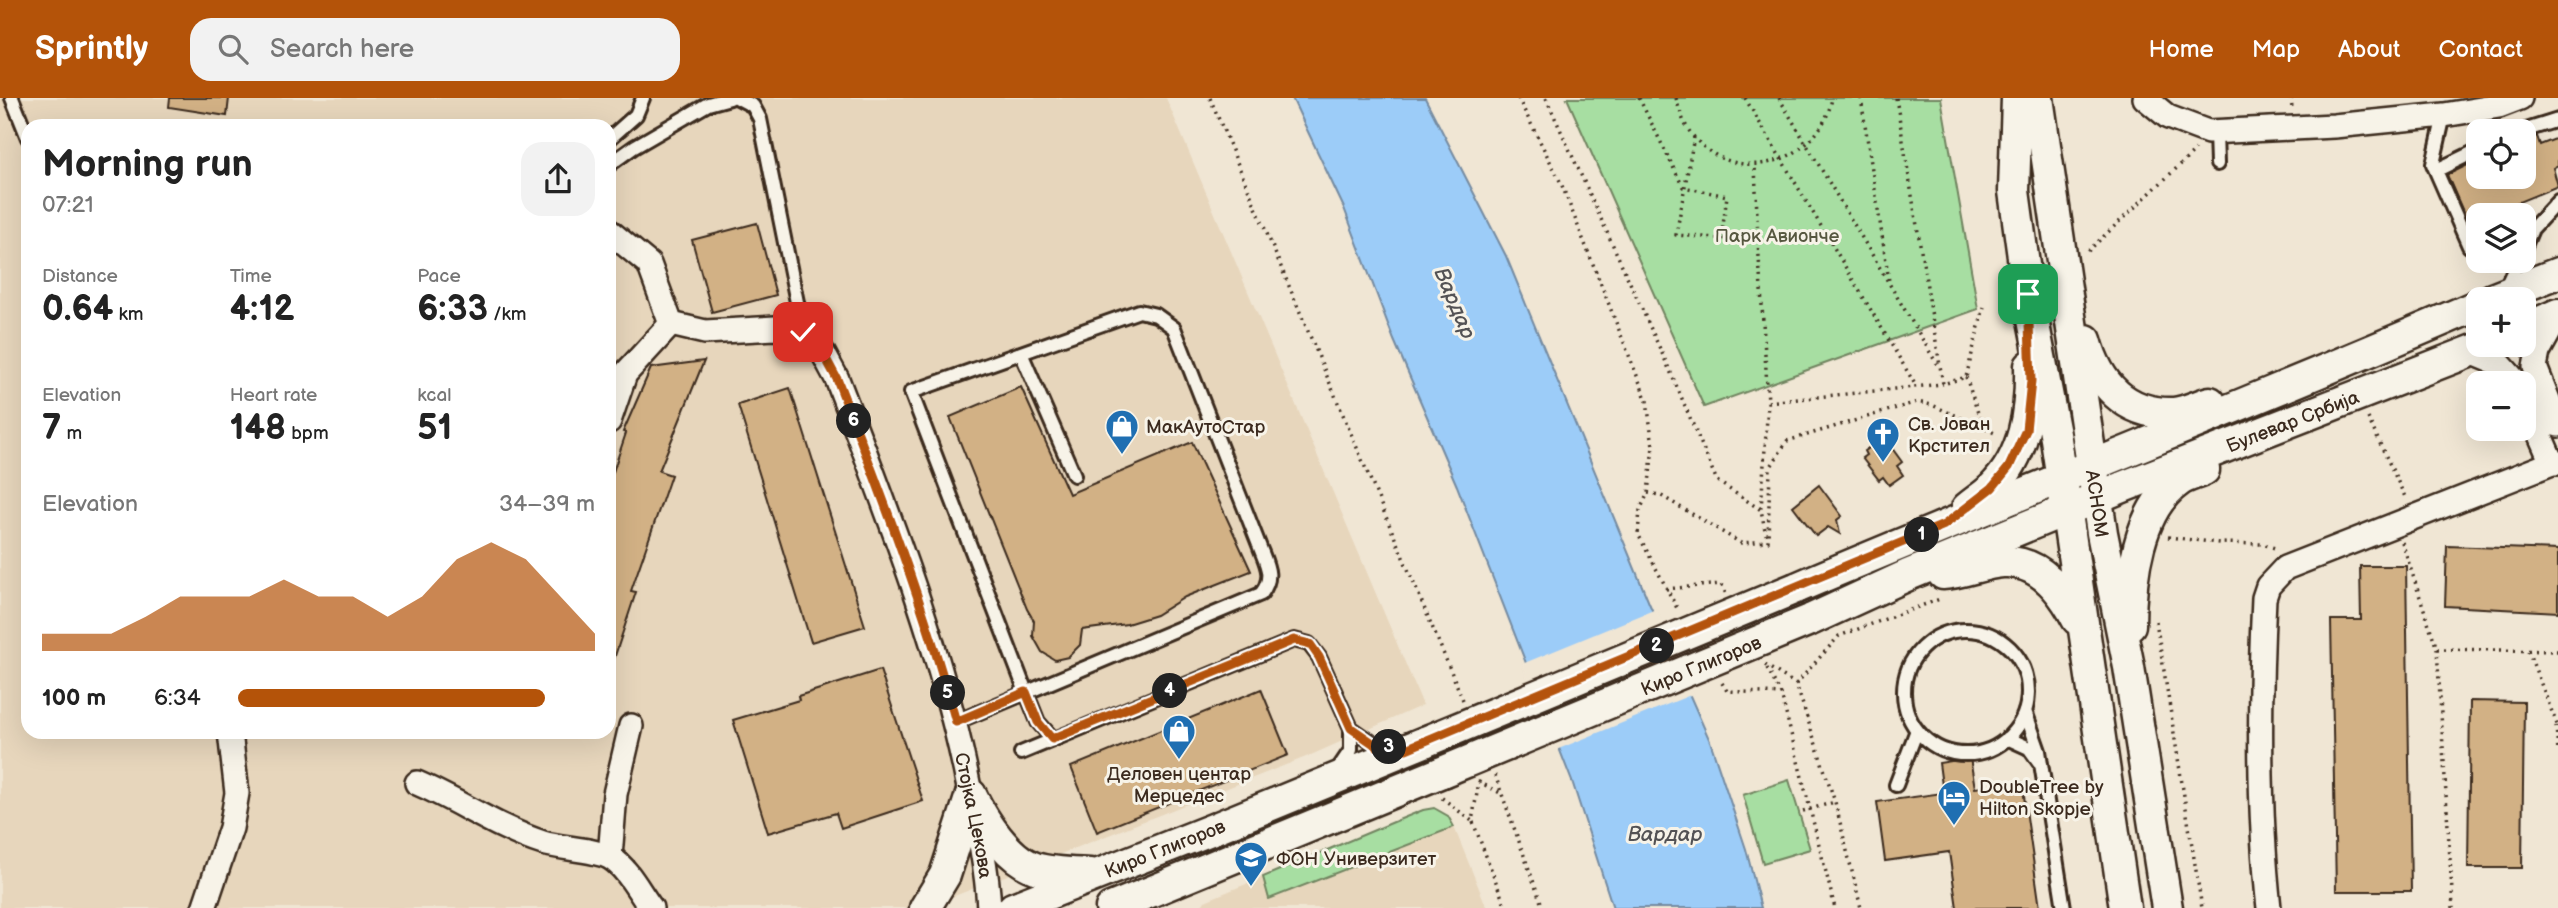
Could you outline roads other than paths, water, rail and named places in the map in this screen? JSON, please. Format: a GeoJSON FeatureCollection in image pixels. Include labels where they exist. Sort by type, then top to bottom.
{"type":"FeatureCollection","features":[{"type":"Feature","properties":{"kind":"street","name":"АСНОМ"},"geometry":{"type":"LineString","coordinates":[[2017,98],[2014,191],[2028,294],[2085,633],[2125,908]]}},
{"type":"Feature","properties":{"kind":"street","name":"АСНОМ"},"geometry":{"type":"LineString","coordinates":[[2038,98],[2096,498],[2129,667],[2167,908]]}},
{"type":"Feature","properties":{"kind":"street"},"geometry":{"type":"LineString","coordinates":[[2145,98],[2168,117],[2197,129],[2216,132],[2334,126],[2444,115],[2499,106],[2520,98]]}},
{"type":"Feature","properties":{"kind":"street"},"geometry":{"type":"LineString","coordinates":[[2053,197],[2070,257],[2091,361],[2105,383],[2123,401],[2149,411],[2175,413],[2267,380],[2315,376]]}},
{"type":"Feature","properties":{"kind":"street"},"geometry":{"type":"LineString","coordinates":[[616,237],[649,264],[671,324]]}},
{"type":"Feature","properties":{"kind":"street","name":"Булевар Србија"},"geometry":{"type":"LineString","coordinates":[[2523,287],[2558,273]]}},
{"type":"Feature","properties":{"kind":"street"},"geometry":{"type":"LineString","coordinates":[[1944,525],[1992,488],[2009,467],[2026,430],[2031,381],[2028,294]]}},
{"type":"Feature","properties":{"kind":"street","name":"Булевар Србија"},"geometry":{"type":"LineString","coordinates":[[2092,467],[2466,311]]}},
{"type":"Feature","properties":{"kind":"street"},"geometry":{"type":"LineString","coordinates":[[2536,324],[2558,315]]}},
{"type":"Feature","properties":{"kind":"street"},"geometry":{"type":"LineString","coordinates":[[2558,315],[2538,352],[2535,367],[2558,425]]}},
{"type":"Feature","properties":{"kind":"street"},"geometry":{"type":"LineString","coordinates":[[671,324],[705,332],[775,328],[803,332]]}},
{"type":"Feature","properties":{"kind":"street"},"geometry":{"type":"LineString","coordinates":[[616,400],[625,374],[671,324]]}},
{"type":"Feature","properties":{"kind":"street","name":"Стојка Цекова"},"geometry":{"type":"LineString","coordinates":[[803,332],[822,351],[837,379],[910,569],[956,722],[982,844],[989,908]]}},
{"type":"Feature","properties":{"kind":"street","name":"Булевар Србија"},"geometry":{"type":"LineString","coordinates":[[2096,498],[2466,353]]}},
{"type":"Feature","properties":{"kind":"street"},"geometry":{"type":"LineString","coordinates":[[2491,357],[2506,371]]}},
{"type":"Feature","properties":{"kind":"street"},"geometry":{"type":"LineString","coordinates":[[2129,667],[2130,609],[2137,560],[2144,529],[2157,504],[2179,481],[2294,431],[2329,407]]}},
{"type":"Feature","properties":{"kind":"street"},"geometry":{"type":"LineString","coordinates":[[2269,908],[2261,732],[2264,598],[2268,586],[2285,568],[2555,463],[2536,423]]}},
{"type":"Feature","properties":{"kind":"street","name":"Киро Глигоров"},"geometry":{"type":"LineString","coordinates":[[1013,908],[1328,782],[1944,525],[2092,467]]}},
{"type":"Feature","properties":{"kind":"street","name":"Киро Глигоров"},"geometry":{"type":"LineString","coordinates":[[1111,908],[1810,620],[1908,575],[2096,498]]}},
{"type":"Feature","properties":{"kind":"street"},"geometry":{"type":"LineString","coordinates":[[1908,575],[1958,573],[2003,562],[2026,566],[2050,580],[2064,594],[2085,633]]}},
{"type":"Feature","properties":{"kind":"street"},"geometry":{"type":"LineString","coordinates":[[610,857],[615,794],[631,726]]}},
{"type":"Feature","properties":{"kind":"street"},"geometry":{"type":"LineString","coordinates":[[204,908],[231,828],[237,793],[231,739]]}},
{"type":"Feature","properties":{"kind":"street"},"geometry":{"type":"LineString","coordinates":[[417,783],[542,842],[610,857],[627,874],[651,908]]}},
{"type":"Feature","properties":{"kind":"street"},"geometry":{"type":"LineString","coordinates":[[971,795],[983,819],[1004,846],[1032,867],[1052,872],[1097,874]]}},
{"type":"Feature","properties":{"kind":"street"},"geometry":{"type":"LineString","coordinates":[[925,908],[945,876],[971,795]]}},
{"type":"Feature","properties":{"kind":"lane"},"geometry":{"type":"LineString","coordinates":[[12,98],[21,120]]}},
{"type":"Feature","properties":{"kind":"lane"},"geometry":{"type":"LineString","coordinates":[[616,133],[636,115],[643,98]]}},
{"type":"Feature","properties":{"kind":"lane"},"geometry":{"type":"LineString","coordinates":[[616,160],[708,104],[730,98]]}},
{"type":"Feature","properties":{"kind":"lane"},"geometry":{"type":"LineString","coordinates":[[738,98],[754,107],[760,119],[803,332]]}},
{"type":"Feature","properties":{"kind":"lane"},"geometry":{"type":"LineString","coordinates":[[2444,115],[2435,167],[2466,239]]}},
{"type":"Feature","properties":{"kind":"lane"},"geometry":{"type":"LineString","coordinates":[[2536,127],[2558,120]]}},
{"type":"Feature","properties":{"kind":"lane"},"geometry":{"type":"LineString","coordinates":[[2216,132],[2217,164]]}},
{"type":"Feature","properties":{"kind":"lane"},"geometry":{"type":"LineString","coordinates":[[2421,172],[2466,155]]}},
{"type":"Feature","properties":{"kind":"lane"},"geometry":{"type":"LineString","coordinates":[[2536,225],[2558,201]]}},
{"type":"Feature","properties":{"kind":"lane"},"geometry":{"type":"LineString","coordinates":[[956,722],[1026,692],[1261,594],[1268,585],[1269,572],[1174,328],[1156,315],[1139,311],[911,392],[1026,692],[1038,722],[1052,739]]}},
{"type":"Feature","properties":{"kind":"lane"},"geometry":{"type":"LineString","coordinates":[[1021,353],[1074,475]]}},
{"type":"Feature","properties":{"kind":"lane"},"geometry":{"type":"LineString","coordinates":[[1955,630],[1973,630],[1991,635],[2006,645],[2018,658],[2028,693],[2025,711],[2018,726],[2007,738],[1991,748],[1972,753],[1951,752],[1933,744],[1917,730],[1908,714],[1904,697],[1905,678],[1912,661],[1923,647],[1938,636],[1955,630]]}},
{"type":"Feature","properties":{"kind":"lane"},"geometry":{"type":"LineString","coordinates":[[1021,753],[1294,640],[1310,644],[1319,657],[1351,728],[1351,750],[1328,782]]}},
{"type":"Feature","properties":{"kind":"lane"},"geometry":{"type":"LineString","coordinates":[[2025,711],[2039,751],[2064,908]]}},
{"type":"Feature","properties":{"kind":"lane"},"geometry":{"type":"LineString","coordinates":[[1351,728],[1377,746],[1416,745]]}},
{"type":"Feature","properties":{"kind":"lane"},"geometry":{"type":"LineString","coordinates":[[1896,785],[1917,730]]}},
{"type":"Feature","properties":{"kind":"lane"},"geometry":{"type":"LineString","coordinates":[[2007,738],[2029,748],[2041,765]]}},
{"type":"Feature","properties":{"kind":"water","name":"Вардар"},"geometry":{"type":"Polygon","coordinates":[[[1292,98],[1425,98],[1506,256],[1649,603],[1710,741],[1746,849],[1761,908],[1613,908],[1573,784],[1457,486],[1394,340],[1344,208],[1292,98]]]}},
{"type":"Feature","properties":{"kind":"place","name":"МакАутоСтар"},"geometry":{"type":"Point","coordinates":[1122,456]}},
{"type":"Feature","properties":{"kind":"place","name":"Св. Јован Крстител"},"geometry":{"type":"Point","coordinates":[1883,464]}},
{"type":"Feature","properties":{"kind":"place","name":"Деловен центар Мерцедес"},"geometry":{"type":"Point","coordinates":[1179,761]}},
{"type":"Feature","properties":{"kind":"place","name":"DoubleTree by Hilton Skopje"},"geometry":{"type":"Point","coordinates":[1954,827]}},
{"type":"Feature","properties":{"kind":"place","name":"ФОН Универзитет"},"geometry":{"type":"Point","coordinates":[1251,888]}},
{"type":"Feature","properties":{"kind":"park label","name":"Парк Авионче"},"geometry":{"type":"Point","coordinates":[1777,235]}}]}
